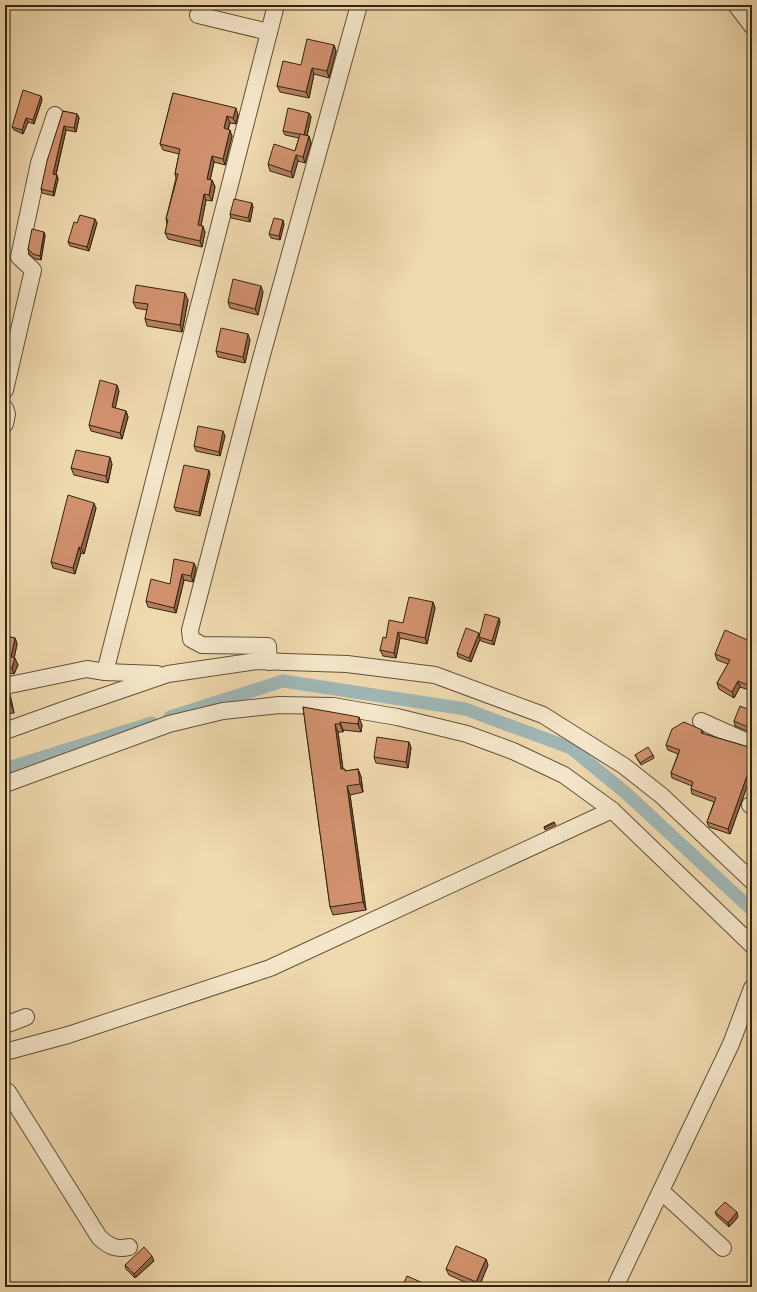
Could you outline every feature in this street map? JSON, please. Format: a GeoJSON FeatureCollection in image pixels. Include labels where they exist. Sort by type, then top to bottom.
{"type":"FeatureCollection","features":[{"type":"Feature","properties":{"kind":"street"},"geometry":{"type":"LineString","coordinates":[[104,672],[276,5]]}},
{"type":"Feature","properties":{"kind":"street"},"geometry":{"type":"LineString","coordinates":[[269,662],[268,646],[202,645],[191,639],[190,630],[260,362],[360,5]]}},
{"type":"Feature","properties":{"kind":"street"},"geometry":{"type":"LineString","coordinates":[[736,5],[752,26]]}},
{"type":"Feature","properties":{"kind":"street"},"geometry":{"type":"LineString","coordinates":[[198,15],[269,32]]}},
{"type":"Feature","properties":{"kind":"street"},"geometry":{"type":"LineString","coordinates":[[5,390],[33,270],[19,257],[39,163],[55,115]]}},
{"type":"Feature","properties":{"kind":"street"},"geometry":{"type":"LineString","coordinates":[[5,408],[7,414],[5,424]]}},
{"type":"Feature","properties":{"kind":"street"},"geometry":{"type":"LineString","coordinates":[[5,686],[87,669],[104,672],[168,674],[257,662],[347,664],[435,675],[542,716],[624,766],[662,796],[752,881]]}},
{"type":"Feature","properties":{"kind":"street"},"geometry":{"type":"LineString","coordinates":[[5,731],[66,708],[168,674]]}},
{"type":"Feature","properties":{"kind":"street"},"geometry":{"type":"LineString","coordinates":[[5,784],[169,724],[222,711],[279,704],[333,706],[397,717],[467,734],[513,751],[564,775],[612,810],[752,944]]}},
{"type":"Feature","properties":{"kind":"street"},"geometry":{"type":"LineString","coordinates":[[701,721],[752,744]]}},
{"type":"Feature","properties":{"kind":"street"},"geometry":{"type":"LineString","coordinates":[[5,1052],[68,1035],[270,968],[612,810]]}},
{"type":"Feature","properties":{"kind":"street"},"geometry":{"type":"LineString","coordinates":[[615,1287],[730,1044],[752,988]]}},
{"type":"Feature","properties":{"kind":"street"},"geometry":{"type":"LineString","coordinates":[[5,1024],[26,1017]]}},
{"type":"Feature","properties":{"kind":"street"},"geometry":{"type":"LineString","coordinates":[[5,1090],[8,1092],[99,1237],[106,1244],[120,1249],[129,1247]]}},
{"type":"Feature","properties":{"kind":"street"},"geometry":{"type":"LineString","coordinates":[[661,1191],[723,1248]]}},
{"type":"Feature","properties":{"kind":"building"},"geometry":{"type":"Polygon","coordinates":[[[307,39],[334,45],[327,71],[312,68],[306,92],[277,86],[283,61],[301,65],[307,39]]]}},
{"type":"Feature","properties":{"kind":"building"},"geometry":{"type":"Polygon","coordinates":[[[23,90],[41,96],[33,120],[26,118],[22,130],[12,127],[23,90]]]}},
{"type":"Feature","properties":{"kind":"building"},"geometry":{"type":"Polygon","coordinates":[[[173,93],[236,108],[233,118],[227,116],[224,128],[230,130],[223,159],[212,156],[207,179],[212,180],[209,195],[204,194],[198,225],[203,226],[200,241],[165,233],[168,220],[166,219],[178,174],[175,174],[180,149],[160,144],[173,93]]]}},
{"type":"Feature","properties":{"kind":"building"},"geometry":{"type":"Polygon","coordinates":[[[288,108],[309,113],[304,135],[283,131],[288,108]]]}},
{"type":"Feature","properties":{"kind":"building"},"geometry":{"type":"Polygon","coordinates":[[[63,111],[77,114],[74,128],[64,126],[53,174],[57,175],[53,192],[41,189],[47,161],[63,111]]]}},
{"type":"Feature","properties":{"kind":"building"},"geometry":{"type":"Polygon","coordinates":[[[300,134],[309,136],[303,157],[296,155],[291,172],[268,164],[274,144],[295,151],[300,134]]]}},
{"type":"Feature","properties":{"kind":"building"},"geometry":{"type":"Polygon","coordinates":[[[234,199],[252,203],[248,218],[230,214],[234,199]]]}},
{"type":"Feature","properties":{"kind":"building"},"geometry":{"type":"Polygon","coordinates":[[[80,215],[95,219],[87,247],[68,242],[74,222],[77,223],[80,215]]]}},
{"type":"Feature","properties":{"kind":"building"},"geometry":{"type":"Polygon","coordinates":[[[274,218],[283,220],[279,236],[269,234],[274,218]]]}},
{"type":"Feature","properties":{"kind":"building"},"geometry":{"type":"Polygon","coordinates":[[[32,229],[44,232],[40,256],[33,254],[28,249],[32,229]]]}},
{"type":"Feature","properties":{"kind":"building"},"geometry":{"type":"Polygon","coordinates":[[[233,279],[261,286],[255,309],[228,302],[233,279]]]}},
{"type":"Feature","properties":{"kind":"building"},"geometry":{"type":"Polygon","coordinates":[[[136,285],[185,293],[180,325],[145,319],[148,304],[133,302],[136,285]]]}},
{"type":"Feature","properties":{"kind":"building"},"geometry":{"type":"Polygon","coordinates":[[[221,328],[248,334],[243,357],[216,351],[221,328]]]}},
{"type":"Feature","properties":{"kind":"building"},"geometry":{"type":"Polygon","coordinates":[[[100,380],[117,385],[112,407],[126,411],[120,433],[89,425],[100,380]]]}},
{"type":"Feature","properties":{"kind":"building"},"geometry":{"type":"Polygon","coordinates":[[[198,426],[223,431],[219,452],[194,446],[198,426]]]}},
{"type":"Feature","properties":{"kind":"building"},"geometry":{"type":"Polygon","coordinates":[[[76,450],[110,457],[106,476],[71,468],[76,450]]]}},
{"type":"Feature","properties":{"kind":"building"},"geometry":{"type":"Polygon","coordinates":[[[184,465],[209,470],[199,512],[174,507],[184,465]]]}},
{"type":"Feature","properties":{"kind":"building"},"geometry":{"type":"Polygon","coordinates":[[[68,495],[94,503],[81,548],[79,547],[73,568],[51,562],[68,495]]]}},
{"type":"Feature","properties":{"kind":"building"},"geometry":{"type":"Polygon","coordinates":[[[174,559],[194,563],[191,576],[182,574],[174,608],[146,601],[151,579],[170,584],[174,559]]]}},
{"type":"Feature","properties":{"kind":"building"},"geometry":{"type":"Polygon","coordinates":[[[409,597],[433,602],[425,638],[398,632],[394,653],[380,650],[383,637],[386,638],[389,620],[403,623],[409,597]]]}},
{"type":"Feature","properties":{"kind":"building"},"geometry":{"type":"Polygon","coordinates":[[[485,614],[499,618],[492,641],[479,637],[485,614]]]}},
{"type":"Feature","properties":{"kind":"building"},"geometry":{"type":"Polygon","coordinates":[[[466,628],[479,633],[469,658],[457,653],[466,628]]]}},
{"type":"Feature","properties":{"kind":"building"},"geometry":{"type":"Polygon","coordinates":[[[725,630],[752,642],[752,687],[738,681],[732,692],[717,683],[730,660],[715,654],[725,630]]]}},
{"type":"Feature","properties":{"kind":"building"},"geometry":{"type":"Polygon","coordinates":[[[5,636],[15,638],[11,657],[15,658],[12,668],[5,667],[5,636]]]}},
{"type":"Feature","properties":{"kind":"building"},"geometry":{"type":"Polygon","coordinates":[[[5,687],[7,687],[11,705],[5,706],[5,687]]]}},
{"type":"Feature","properties":{"kind":"building"},"geometry":{"type":"Polygon","coordinates":[[[740,706],[752,711],[752,729],[734,721],[740,706]]]}},
{"type":"Feature","properties":{"kind":"building"},"geometry":{"type":"Polygon","coordinates":[[[303,707],[359,717],[358,724],[340,722],[340,724],[335,724],[341,769],[345,769],[345,771],[358,769],[360,784],[347,786],[363,902],[330,907],[303,707]]]}},
{"type":"Feature","properties":{"kind":"building"},"geometry":{"type":"Polygon","coordinates":[[[684,722],[702,730],[701,733],[752,748],[752,768],[750,774],[748,773],[728,829],[707,822],[716,798],[691,789],[693,782],[671,773],[680,750],[666,745],[672,729],[684,722]]]}},
{"type":"Feature","properties":{"kind":"building"},"geometry":{"type":"Polygon","coordinates":[[[377,737],[409,742],[406,762],[374,757],[377,737]]]}},
{"type":"Feature","properties":{"kind":"building"},"geometry":{"type":"Polygon","coordinates":[[[648,747],[653,755],[640,763],[635,755],[648,747]]]}},
{"type":"Feature","properties":{"kind":"building"},"geometry":{"type":"Polygon","coordinates":[[[554,822],[555,823],[544,828],[544,827],[554,822]]]}},
{"type":"Feature","properties":{"kind":"building"},"geometry":{"type":"Polygon","coordinates":[[[725,1202],[737,1212],[728,1223],[715,1212],[725,1202]]]}},
{"type":"Feature","properties":{"kind":"building"},"geometry":{"type":"Polygon","coordinates":[[[456,1246],[486,1259],[476,1282],[446,1269],[456,1246]]]}},
{"type":"Feature","properties":{"kind":"building"},"geometry":{"type":"Polygon","coordinates":[[[144,1247],[152,1256],[134,1274],[125,1265],[144,1247]]]}},
{"type":"Feature","properties":{"kind":"building"},"geometry":{"type":"Polygon","coordinates":[[[407,1276],[432,1287],[402,1287],[407,1276]]]}},
{"type":"Feature","properties":{"kind":"waterway"},"geometry":{"type":"LineString","coordinates":[[170,717],[283,681],[465,709],[571,748],[627,794],[752,910]]}},
{"type":"Feature","properties":{"kind":"waterway"},"geometry":{"type":"LineString","coordinates":[[5,769],[152,723]]}}]}
